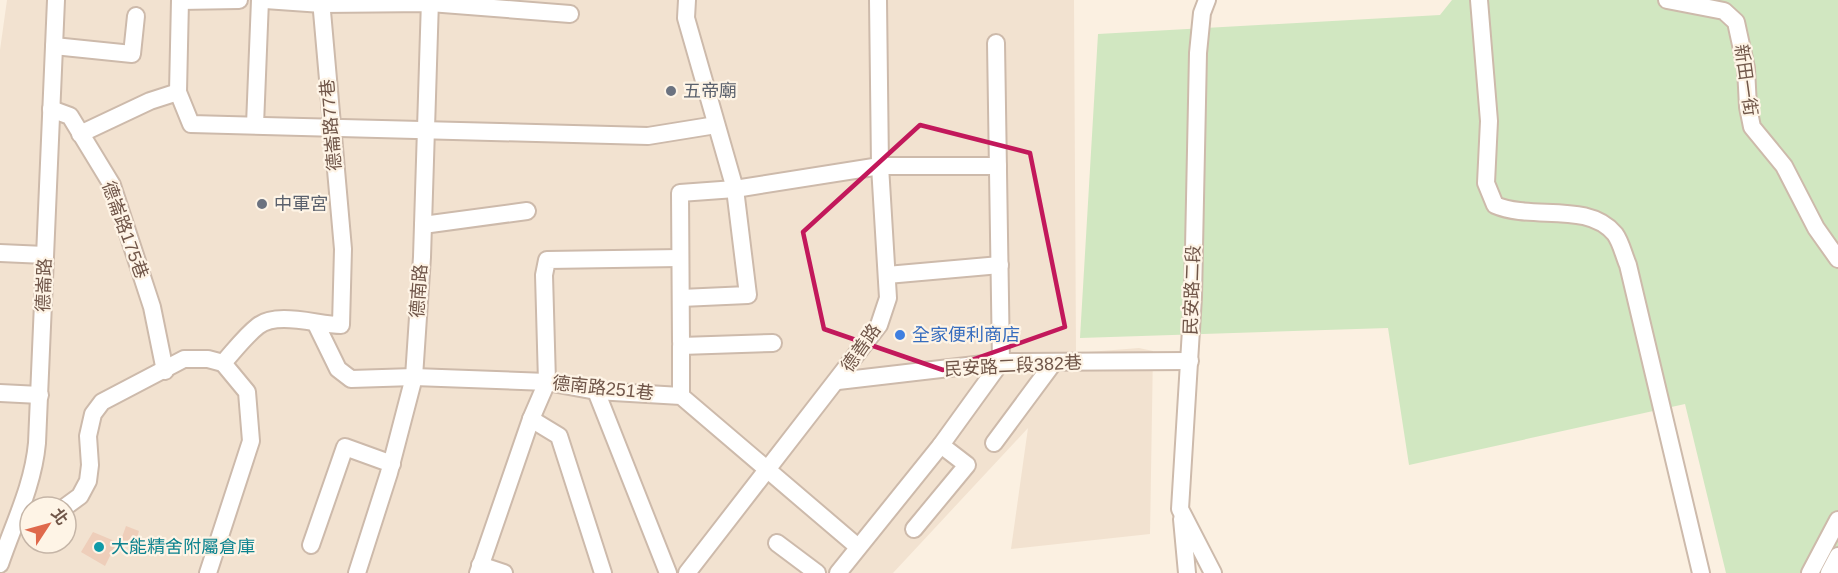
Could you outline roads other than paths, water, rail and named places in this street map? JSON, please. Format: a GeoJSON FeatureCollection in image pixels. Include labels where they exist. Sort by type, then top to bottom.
{"type":"FeatureCollection","features":[{"type":"Feature","properties":{"kind":"street","name":"德崙路"},"geometry":{"type":"LineString","coordinates":[[29,495],[35,462],[40,395],[56,0]]}},
{"type":"Feature","properties":{"kind":"street"},"geometry":{"type":"LineString","coordinates":[[239,0],[180,0],[178,92],[191,124],[648,136],[717,125]]}},
{"type":"Feature","properties":{"kind":"street"},"geometry":{"type":"LineString","coordinates":[[255,125],[260,0]]}},
{"type":"Feature","properties":{"kind":"street"},"geometry":{"type":"LineString","coordinates":[[265,0],[430,2],[570,14]]}},
{"type":"Feature","properties":{"kind":"street"},"geometry":{"type":"LineString","coordinates":[[681,298],[748,295],[735,189],[686,18],[687,0]]}},
{"type":"Feature","properties":{"kind":"street","name":"德善路"},"geometry":{"type":"LineString","coordinates":[[687,573],[767,467],[838,381],[879,326],[888,298],[880,166],[878,0]]}},
{"type":"Feature","properties":{"kind":"street","name":"民安路二段"},"geometry":{"type":"LineString","coordinates":[[1187,573],[1180,509],[1190,361],[1198,53],[1202,13],[1207,0]]}},
{"type":"Feature","properties":{"kind":"street"},"geometry":{"type":"LineString","coordinates":[[1479,0],[1480,35],[1489,121],[1486,183],[1495,205],[1511,212],[1572,214],[1595,218],[1615,235],[1628,265],[1701,573]]}},
{"type":"Feature","properties":{"kind":"street","name":"新田一街"},"geometry":{"type":"LineString","coordinates":[[1667,0],[1724,11],[1736,22],[1746,68],[1748,107],[1752,127],[1784,166],[1816,228],[1838,259]]}},
{"type":"Feature","properties":{"kind":"street","name":"德崙路77巷"},"geometry":{"type":"LineString","coordinates":[[223,363],[259,325],[269,321],[282,318],[316,324],[341,325],[343,249],[321,2]]}},
{"type":"Feature","properties":{"kind":"street","name":"德南路"},"geometry":{"type":"LineString","coordinates":[[357,573],[392,464],[414,376],[423,225],[430,2]]}},
{"type":"Feature","properties":{"kind":"street"},"geometry":{"type":"LineString","coordinates":[[54,46],[132,54],[136,16]]}},
{"type":"Feature","properties":{"kind":"street"},"geometry":{"type":"LineString","coordinates":[[838,573],[940,445],[1001,362],[996,43]]}},
{"type":"Feature","properties":{"kind":"street"},"geometry":{"type":"LineString","coordinates":[[80,134],[150,101],[178,92]]}},
{"type":"Feature","properties":{"kind":"street","name":"德崙路175巷"},"geometry":{"type":"LineString","coordinates":[[51,109],[70,116],[112,185],[152,307],[165,371]]}},
{"type":"Feature","properties":{"kind":"street"},"geometry":{"type":"LineString","coordinates":[[681,342],[680,193],[735,189],[880,166],[998,166]]}},
{"type":"Feature","properties":{"kind":"street"},"geometry":{"type":"LineString","coordinates":[[423,225],[526,211]]}},
{"type":"Feature","properties":{"kind":"street"},"geometry":{"type":"LineString","coordinates":[[0,253],[45,255]]}},
{"type":"Feature","properties":{"kind":"street"},"geometry":{"type":"LineString","coordinates":[[504,573],[479,569],[531,419],[547,382],[544,275],[547,260],[680,258]]}},
{"type":"Feature","properties":{"kind":"street"},"geometry":{"type":"LineString","coordinates":[[887,275],[1000,265]]}},
{"type":"Feature","properties":{"kind":"street","name":"德南路251巷"},"geometry":{"type":"LineString","coordinates":[[316,324],[338,369],[351,380],[414,376],[547,382],[596,391],[681,396]]}},
{"type":"Feature","properties":{"kind":"street"},"geometry":{"type":"LineString","coordinates":[[773,343],[681,346],[681,396],[767,467],[858,547]]}},
{"type":"Feature","properties":{"kind":"street"},"geometry":{"type":"LineString","coordinates":[[78,497],[88,481],[90,465],[88,436],[93,414],[102,402],[165,371],[184,359],[208,359],[223,363],[247,392],[251,441],[208,573]]}},
{"type":"Feature","properties":{"kind":"street","name":"民安路二段382巷"},"geometry":{"type":"LineString","coordinates":[[838,381],[1001,362],[1190,361]]}},
{"type":"Feature","properties":{"kind":"street"},"geometry":{"type":"LineString","coordinates":[[994,443],[1054,362]]}},
{"type":"Feature","properties":{"kind":"street"},"geometry":{"type":"LineString","coordinates":[[596,391],[668,573]]}},
{"type":"Feature","properties":{"kind":"street"},"geometry":{"type":"LineString","coordinates":[[0,393],[40,395]]}},
{"type":"Feature","properties":{"kind":"street"},"geometry":{"type":"LineString","coordinates":[[531,419],[559,436],[603,573]]}},
{"type":"Feature","properties":{"kind":"street"},"geometry":{"type":"LineString","coordinates":[[914,529],[967,465],[940,445]]}},
{"type":"Feature","properties":{"kind":"street"},"geometry":{"type":"LineString","coordinates":[[311,545],[345,447],[392,464]]}},
{"type":"Feature","properties":{"kind":"street"},"geometry":{"type":"LineString","coordinates":[[1180,509],[1213,573]]}},
{"type":"Feature","properties":{"kind":"street"},"geometry":{"type":"LineString","coordinates":[[1810,573],[1838,520]]}},
{"type":"Feature","properties":{"kind":"street","name":"德崙路"},"geometry":{"type":"LineString","coordinates":[[0,564],[18,527]]}},
{"type":"Feature","properties":{"kind":"street"},"geometry":{"type":"LineString","coordinates":[[777,543],[817,573]]}},
{"type":"Feature","properties":{"kind":"street"},"geometry":{"type":"LineString","coordinates":[[1828,573],[1838,556]]}},
{"type":"Feature","properties":{"kind":"place","name":"五帝廟"},"geometry":{"type":"Point","coordinates":[671,91]}},
{"type":"Feature","properties":{"kind":"place","name":"中軍宮"},"geometry":{"type":"Point","coordinates":[262,204]}},
{"type":"Feature","properties":{"kind":"place","name":"全家便利商店"},"geometry":{"type":"Point","coordinates":[900,335]}},
{"type":"Feature","properties":{"kind":"place","name":"大能精舍附屬倉庫"},"geometry":{"type":"Point","coordinates":[99,547]}}]}
